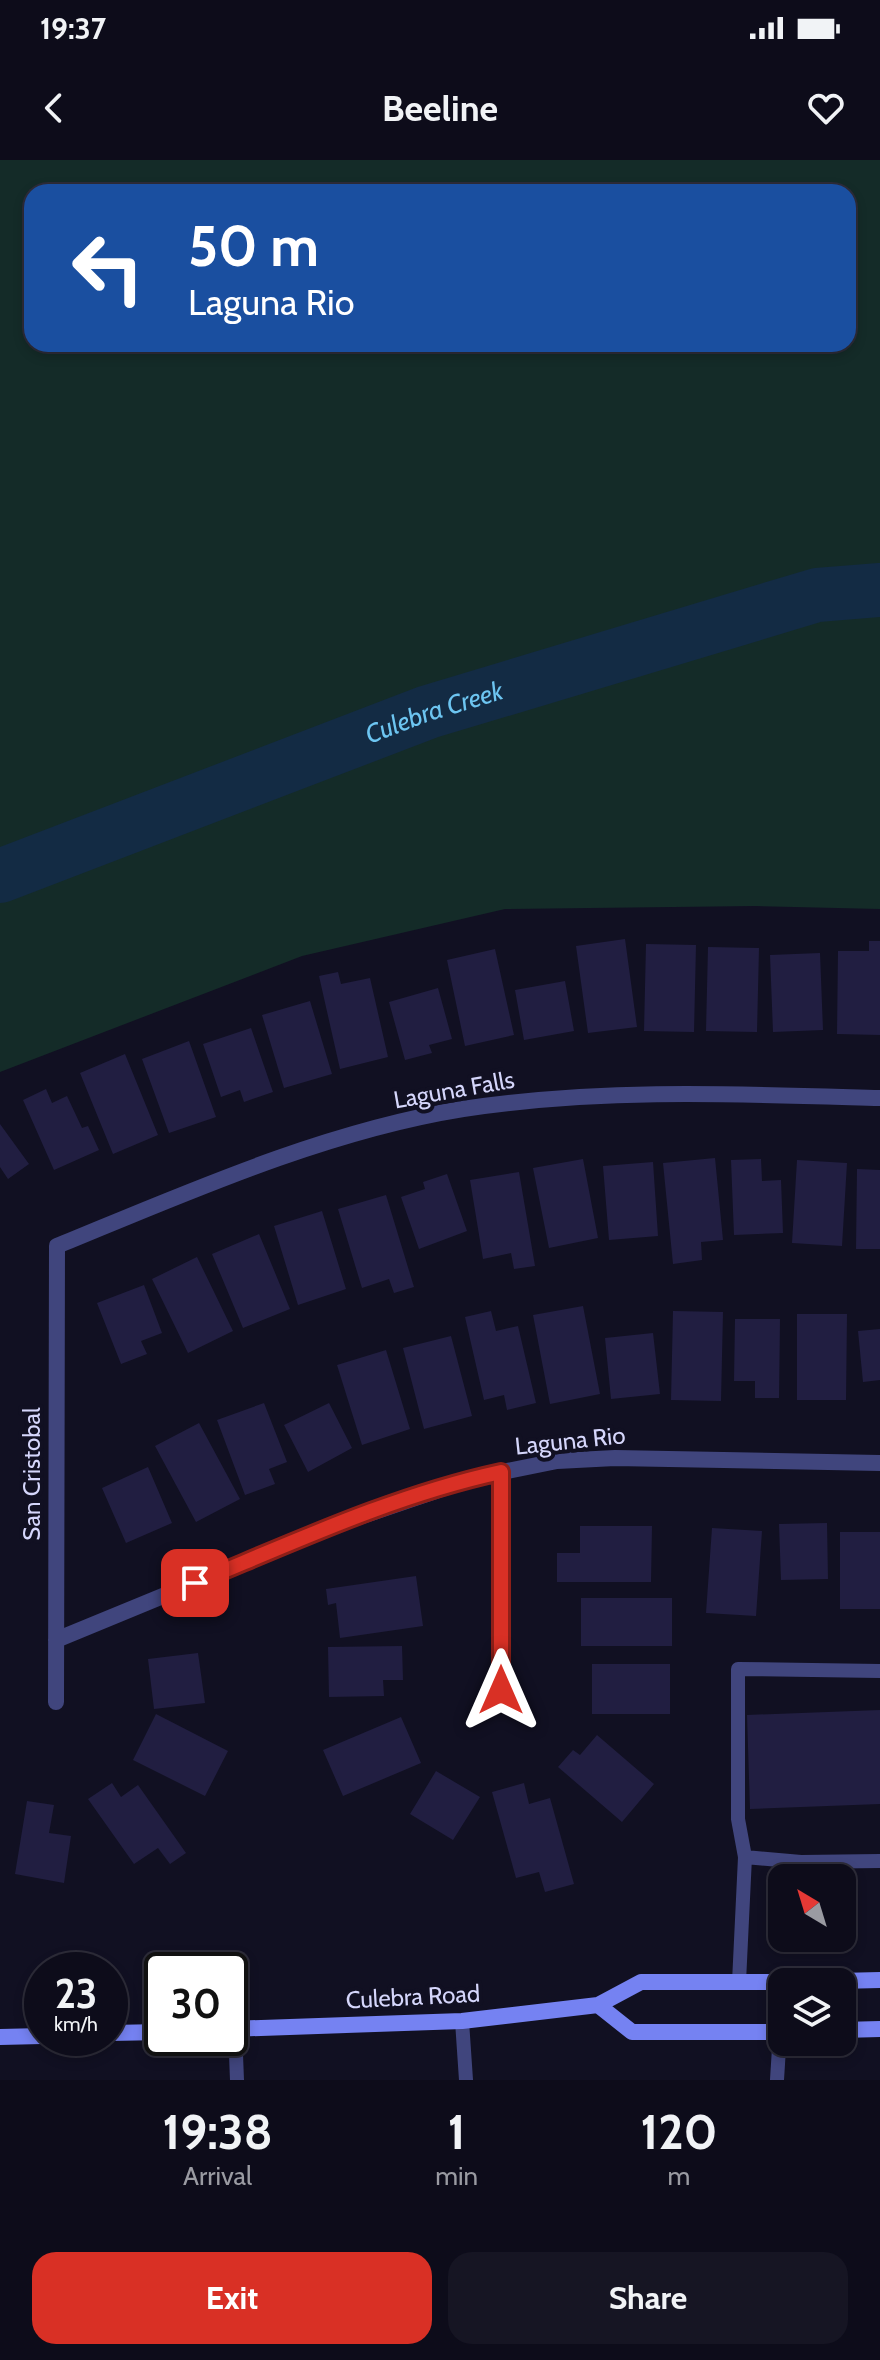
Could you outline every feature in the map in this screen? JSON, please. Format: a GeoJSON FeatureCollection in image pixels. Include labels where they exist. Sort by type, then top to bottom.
{"type":"FeatureCollection","features":[{"type":"Feature","properties":{"kind":"main road"},"geometry":{"type":"LineString","coordinates":[[856,1981],[880,1980]]}},
{"type":"Feature","properties":{"kind":"main road","name":"Culebra Road"},"geometry":{"type":"LineString","coordinates":[[248,2028],[462,2021],[598,2005],[641,1982],[768,1982]]}},
{"type":"Feature","properties":{"kind":"main road"},"geometry":{"type":"LineString","coordinates":[[598,2005],[632,2032],[768,2032]]}},
{"type":"Feature","properties":{"kind":"main road"},"geometry":{"type":"LineString","coordinates":[[856,2030],[880,2029]]}},
{"type":"Feature","properties":{"kind":"main road"},"geometry":{"type":"LineString","coordinates":[[0,2037],[24,2036]]}},
{"type":"Feature","properties":{"kind":"street","name":"Laguna Falls"},"geometry":{"type":"LineString","coordinates":[[57,1246],[227,1177],[348,1137],[461,1109],[538,1100],[677,1092],[880,1098]]}},
{"type":"Feature","properties":{"kind":"street","name":"San Cristobal"},"geometry":{"type":"LineString","coordinates":[[56,1702],[57,1246]]}},
{"type":"Feature","properties":{"kind":"street","name":"Laguna Rio"},"geometry":{"type":"LineString","coordinates":[[56,1640],[333,1526],[501,1472],[557,1461],[615,1458],[880,1463]]}},
{"type":"Feature","properties":{"kind":"street"},"geometry":{"type":"LineString","coordinates":[[501,1472],[501,1690]]}},
{"type":"Feature","properties":{"kind":"lane"},"geometry":{"type":"LineString","coordinates":[[739,1982],[745,1857],[738,1819],[738,1669],[880,1671]]}},
{"type":"Feature","properties":{"kind":"lane"},"geometry":{"type":"LineString","coordinates":[[745,1857],[801,1862],[880,1861]]}},
{"type":"Feature","properties":{"kind":"lane"},"geometry":{"type":"LineString","coordinates":[[462,2021],[466,2080]]}},
{"type":"Feature","properties":{"kind":"lane"},"geometry":{"type":"LineString","coordinates":[[235,2056],[237,2080]]}},
{"type":"Feature","properties":{"kind":"lane"},"geometry":{"type":"LineString","coordinates":[[777,2080],[779,2056]]}},
{"type":"Feature","properties":{"kind":"green space"},"geometry":{"type":"Polygon","coordinates":[[[0,160],[880,160],[880,909],[755,906],[505,909],[302,956],[0,1072],[0,160]]]}},
{"type":"Feature","properties":{"kind":"building"},"geometry":{"type":"Polygon","coordinates":[[[625,939],[637,1027],[588,1033],[576,946],[625,939]]]}},
{"type":"Feature","properties":{"kind":"building"},"geometry":{"type":"Polygon","coordinates":[[[869,941],[880,941],[880,1035],[837,1034],[838,951],[869,951],[869,941]]]}},
{"type":"Feature","properties":{"kind":"building"},"geometry":{"type":"Polygon","coordinates":[[[646,944],[696,945],[694,1032],[644,1031],[646,944]]]}},
{"type":"Feature","properties":{"kind":"building"},"geometry":{"type":"Polygon","coordinates":[[[708,947],[759,948],[757,1032],[706,1031],[708,947]]]}},
{"type":"Feature","properties":{"kind":"building"},"geometry":{"type":"Polygon","coordinates":[[[495,949],[514,1035],[465,1046],[447,960],[495,949]]]}},
{"type":"Feature","properties":{"kind":"building"},"geometry":{"type":"Polygon","coordinates":[[[820,953],[823,1030],[773,1032],[770,955],[820,953]]]}},
{"type":"Feature","properties":{"kind":"building"},"geometry":{"type":"Polygon","coordinates":[[[338,972],[341,984],[370,978],[388,1057],[340,1069],[319,976],[338,972]]]}},
{"type":"Feature","properties":{"kind":"building"},"geometry":{"type":"Polygon","coordinates":[[[565,981],[574,1031],[524,1040],[515,990],[565,981]]]}},
{"type":"Feature","properties":{"kind":"building"},"geometry":{"type":"Polygon","coordinates":[[[438,988],[452,1039],[429,1045],[432,1053],[405,1060],[389,1002],[438,988]]]}},
{"type":"Feature","properties":{"kind":"building"},"geometry":{"type":"Polygon","coordinates":[[[310,1001],[332,1074],[284,1088],[262,1015],[310,1001]]]}},
{"type":"Feature","properties":{"kind":"building"},"geometry":{"type":"Polygon","coordinates":[[[251,1028],[273,1092],[244,1102],[240,1090],[221,1097],[203,1044],[251,1028]]]}},
{"type":"Feature","properties":{"kind":"building"},"geometry":{"type":"Polygon","coordinates":[[[189,1041],[216,1117],[169,1133],[142,1059],[189,1041]]]}},
{"type":"Feature","properties":{"kind":"building"},"geometry":{"type":"Polygon","coordinates":[[[125,1054],[158,1135],[113,1154],[80,1073],[125,1054]]]}},
{"type":"Feature","properties":{"kind":"building"},"geometry":{"type":"Polygon","coordinates":[[[46,1089],[52,1103],[67,1096],[82,1128],[88,1126],[99,1150],[54,1170],[23,1100],[46,1089]]]}},
{"type":"Feature","properties":{"kind":"building"},"geometry":{"type":"Polygon","coordinates":[[[0,1124],[29,1164],[8,1179],[0,1167],[0,1124]]]}},
{"type":"Feature","properties":{"kind":"building"},"geometry":{"type":"Polygon","coordinates":[[[715,1158],[723,1240],[701,1242],[702,1260],[673,1264],[663,1163],[715,1158]]]}},
{"type":"Feature","properties":{"kind":"building"},"geometry":{"type":"Polygon","coordinates":[[[583,1159],[598,1238],[549,1248],[533,1168],[583,1159]]]}},
{"type":"Feature","properties":{"kind":"building"},"geometry":{"type":"Polygon","coordinates":[[[761,1159],[762,1181],[781,1180],[783,1233],[734,1235],[731,1160],[761,1159]]]}},
{"type":"Feature","properties":{"kind":"building"},"geometry":{"type":"Polygon","coordinates":[[[797,1160],[847,1163],[842,1246],[792,1243],[797,1160]]]}},
{"type":"Feature","properties":{"kind":"building"},"geometry":{"type":"Polygon","coordinates":[[[653,1162],[658,1236],[609,1240],[603,1166],[653,1162]]]}},
{"type":"Feature","properties":{"kind":"building"},"geometry":{"type":"Polygon","coordinates":[[[857,1169],[880,1170],[880,1249],[856,1249],[857,1169]]]}},
{"type":"Feature","properties":{"kind":"building"},"geometry":{"type":"Polygon","coordinates":[[[519,1172],[535,1266],[514,1269],[511,1253],[483,1259],[470,1180],[519,1172]]]}},
{"type":"Feature","properties":{"kind":"building"},"geometry":{"type":"Polygon","coordinates":[[[447,1174],[467,1231],[419,1249],[401,1197],[425,1189],[423,1182],[447,1174]]]}},
{"type":"Feature","properties":{"kind":"building"},"geometry":{"type":"Polygon","coordinates":[[[386,1195],[414,1287],[394,1293],[389,1279],[362,1288],[338,1209],[386,1195]]]}},
{"type":"Feature","properties":{"kind":"building"},"geometry":{"type":"Polygon","coordinates":[[[322,1211],[346,1289],[298,1305],[274,1226],[322,1211]]]}},
{"type":"Feature","properties":{"kind":"building"},"geometry":{"type":"Polygon","coordinates":[[[259,1234],[290,1309],[243,1328],[212,1254],[259,1234]]]}},
{"type":"Feature","properties":{"kind":"building"},"geometry":{"type":"Polygon","coordinates":[[[197,1257],[233,1331],[188,1353],[152,1279],[197,1257]]]}},
{"type":"Feature","properties":{"kind":"building"},"geometry":{"type":"Polygon","coordinates":[[[144,1285],[162,1333],[141,1341],[147,1354],[121,1364],[97,1303],[144,1285]]]}},
{"type":"Feature","properties":{"kind":"building"},"geometry":{"type":"Polygon","coordinates":[[[583,1306],[600,1394],[550,1404],[533,1315],[583,1306]]]}},
{"type":"Feature","properties":{"kind":"building"},"geometry":{"type":"Polygon","coordinates":[[[491,1311],[496,1331],[518,1326],[536,1403],[507,1410],[504,1395],[484,1400],[465,1317],[491,1311]]]}},
{"type":"Feature","properties":{"kind":"building"},"geometry":{"type":"Polygon","coordinates":[[[673,1311],[723,1312],[721,1401],[671,1400],[673,1311]]]}},
{"type":"Feature","properties":{"kind":"building"},"geometry":{"type":"Polygon","coordinates":[[[797,1314],[847,1314],[846,1400],[797,1400],[797,1314]]]}},
{"type":"Feature","properties":{"kind":"building"},"geometry":{"type":"Polygon","coordinates":[[[735,1319],[780,1319],[779,1398],[755,1398],[755,1381],[734,1381],[735,1319]]]}},
{"type":"Feature","properties":{"kind":"building"},"geometry":{"type":"Polygon","coordinates":[[[880,1329],[880,1380],[863,1382],[858,1331],[880,1329]]]}},
{"type":"Feature","properties":{"kind":"building"},"geometry":{"type":"Polygon","coordinates":[[[653,1333],[660,1394],[611,1399],[605,1338],[653,1333]]]}},
{"type":"Feature","properties":{"kind":"building"},"geometry":{"type":"Polygon","coordinates":[[[451,1336],[472,1416],[424,1429],[403,1348],[451,1336]]]}},
{"type":"Feature","properties":{"kind":"building"},"geometry":{"type":"Polygon","coordinates":[[[386,1350],[410,1429],[362,1445],[337,1365],[386,1350]]]}},
{"type":"Feature","properties":{"kind":"building"},"geometry":{"type":"Polygon","coordinates":[[[264,1403],[287,1462],[269,1469],[275,1484],[245,1495],[217,1420],[264,1403]]]}},
{"type":"Feature","properties":{"kind":"building"},"geometry":{"type":"Polygon","coordinates":[[[329,1403],[352,1448],[308,1472],[284,1425],[329,1403]]]}},
{"type":"Feature","properties":{"kind":"building"},"geometry":{"type":"Polygon","coordinates":[[[199,1423],[240,1499],[196,1522],[155,1446],[199,1423]]]}},
{"type":"Feature","properties":{"kind":"building"},"geometry":{"type":"Polygon","coordinates":[[[148,1467],[172,1523],[126,1543],[102,1488],[148,1467]]]}},
{"type":"Feature","properties":{"kind":"building"},"geometry":{"type":"Polygon","coordinates":[[[827,1523],[828,1579],[781,1580],[779,1524],[827,1523]]]}},
{"type":"Feature","properties":{"kind":"building"},"geometry":{"type":"Polygon","coordinates":[[[580,1526],[652,1526],[651,1582],[557,1582],[557,1553],[580,1553],[580,1526]]]}},
{"type":"Feature","properties":{"kind":"building"},"geometry":{"type":"Polygon","coordinates":[[[712,1528],[762,1531],[756,1616],[706,1613],[712,1528]]]}},
{"type":"Feature","properties":{"kind":"building"},"geometry":{"type":"Polygon","coordinates":[[[840,1532],[880,1532],[880,1609],[840,1609],[840,1532]]]}},
{"type":"Feature","properties":{"kind":"building"},"geometry":{"type":"Polygon","coordinates":[[[416,1576],[423,1626],[340,1638],[336,1603],[328,1605],[326,1589],[416,1576]]]}},
{"type":"Feature","properties":{"kind":"building"},"geometry":{"type":"Polygon","coordinates":[[[581,1598],[672,1598],[672,1646],[581,1646],[581,1598]]]}},
{"type":"Feature","properties":{"kind":"building"},"geometry":{"type":"Polygon","coordinates":[[[402,1646],[403,1680],[383,1680],[384,1696],[329,1697],[328,1647],[402,1646]]]}},
{"type":"Feature","properties":{"kind":"building"},"geometry":{"type":"Polygon","coordinates":[[[198,1653],[205,1703],[154,1709],[148,1659],[198,1653]]]}},
{"type":"Feature","properties":{"kind":"building"},"geometry":{"type":"Polygon","coordinates":[[[592,1664],[670,1664],[670,1714],[592,1714],[592,1664]]]}},
{"type":"Feature","properties":{"kind":"building"},"geometry":{"type":"Polygon","coordinates":[[[880,1710],[880,1804],[750,1809],[747,1715],[880,1710]]]}},
{"type":"Feature","properties":{"kind":"building"},"geometry":{"type":"Polygon","coordinates":[[[156,1714],[228,1751],[205,1796],[133,1760],[156,1714]]]}},
{"type":"Feature","properties":{"kind":"building"},"geometry":{"type":"Polygon","coordinates":[[[401,1717],[421,1763],[343,1796],[323,1750],[401,1717]]]}},
{"type":"Feature","properties":{"kind":"building"},"geometry":{"type":"Polygon","coordinates":[[[597,1735],[654,1784],[622,1822],[558,1767],[573,1750],[580,1755],[597,1735]]]}},
{"type":"Feature","properties":{"kind":"building"},"geometry":{"type":"Polygon","coordinates":[[[436,1771],[480,1797],[453,1840],[410,1814],[436,1771]]]}},
{"type":"Feature","properties":{"kind":"building"},"geometry":{"type":"Polygon","coordinates":[[[112,1783],[121,1797],[138,1785],[186,1853],[170,1864],[158,1848],[134,1864],[88,1799],[112,1783]]]}},
{"type":"Feature","properties":{"kind":"building"},"geometry":{"type":"Polygon","coordinates":[[[524,1783],[529,1804],[550,1798],[574,1884],[545,1892],[539,1872],[516,1878],[492,1792],[524,1783]]]}},
{"type":"Feature","properties":{"kind":"building"},"geometry":{"type":"Polygon","coordinates":[[[27,1801],[54,1805],[49,1833],[71,1836],[64,1883],[15,1874],[27,1801]]]}},
{"type":"Feature","properties":{"kind":"waterway","name":"Culebra Creek"},"geometry":{"type":"LineString","coordinates":[[0,876],[428,712],[817,595],[880,590]]}},
{"type":"Feature","properties":{"kind":"route"},"geometry":{"type":"LineString","coordinates":[[195,1583],[385,1507],[501,1472],[501,1690]]}}]}
